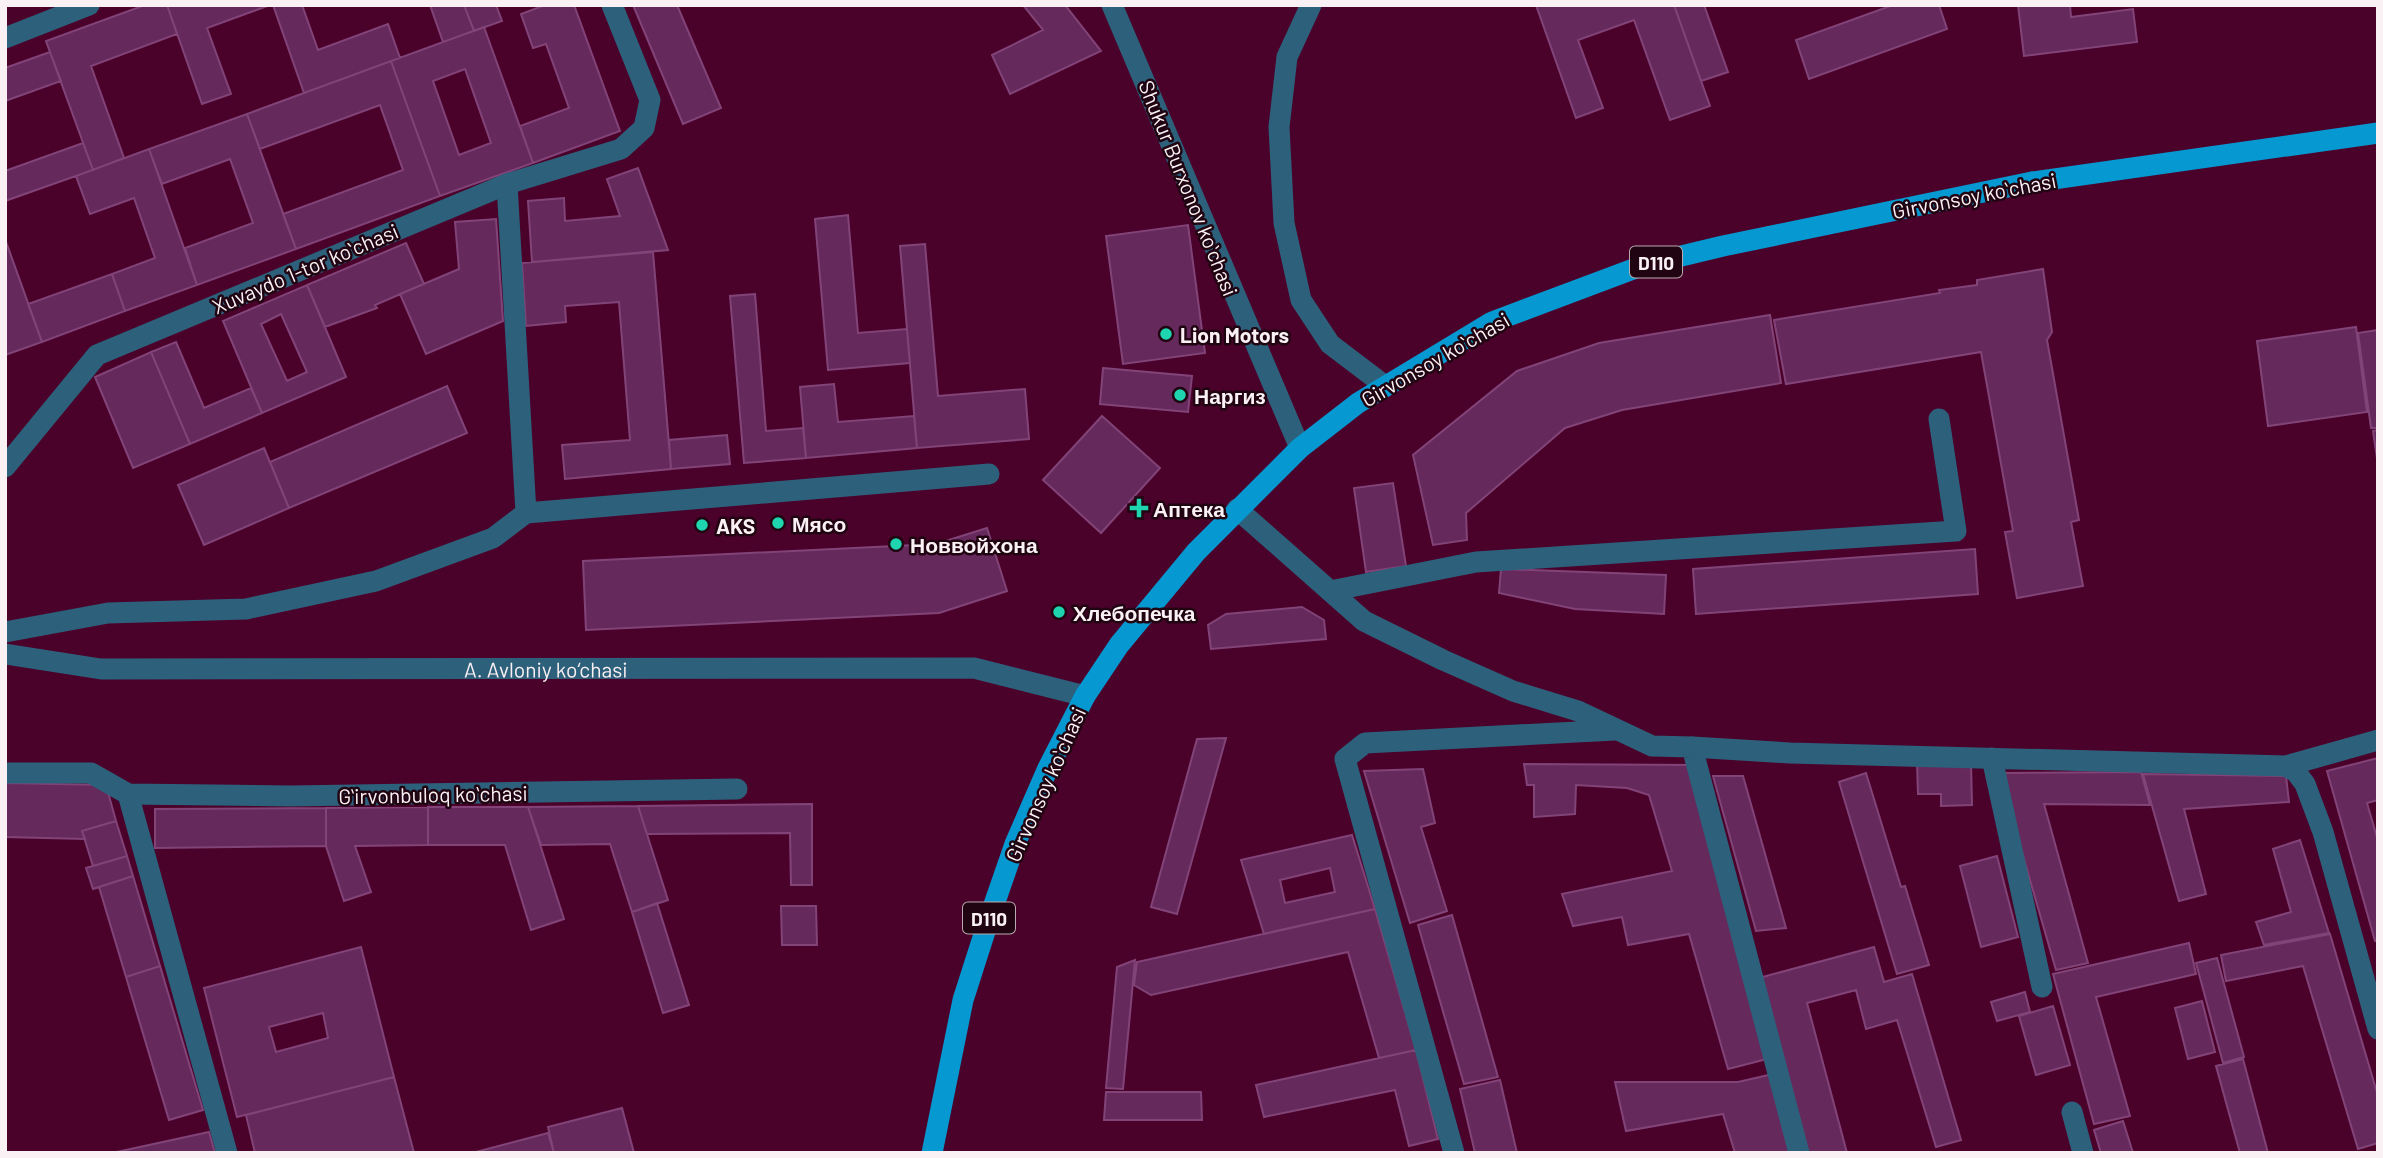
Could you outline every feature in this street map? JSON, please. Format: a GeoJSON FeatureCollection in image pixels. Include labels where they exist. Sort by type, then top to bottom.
{"type":"FeatureCollection","features":[{"type":"Feature","properties":{"kind":"main road","name":"Girvonsoy koʻchasi"},"geometry":{"type":"LineString","coordinates":[[932,1153],[963,1000],[988,922],[1032,806],[1085,696],[1119,645],[1157,596],[1237,509],[1300,448],[1384,385],[1492,322],[1644,265],[2032,182],[2378,133]]}},
{"type":"Feature","properties":{"kind":"street"},"geometry":{"type":"LineString","coordinates":[[5,38],[89,5]]}},
{"type":"Feature","properties":{"kind":"street","name":"Xuvaydo 1-tor koʻchasi"},"geometry":{"type":"LineString","coordinates":[[5,467],[97,355],[506,184],[621,149],[644,128],[650,100],[612,5]]}},
{"type":"Feature","properties":{"kind":"street","name":"Shukur Burxonov koʻchasi"},"geometry":{"type":"LineString","coordinates":[[1112,5],[1300,448]]}},
{"type":"Feature","properties":{"kind":"street"},"geometry":{"type":"LineString","coordinates":[[1311,5],[1287,57],[1279,127],[1284,223],[1301,300],[1329,344],[1384,385]]}},
{"type":"Feature","properties":{"kind":"street"},"geometry":{"type":"LineString","coordinates":[[506,184],[526,513]]}},
{"type":"Feature","properties":{"kind":"street"},"geometry":{"type":"LineString","coordinates":[[1330,591],[1476,562],[1956,531],[1939,419]]}},
{"type":"Feature","properties":{"kind":"street"},"geometry":{"type":"LineString","coordinates":[[5,632],[108,613],[246,609],[376,581],[493,538],[526,513],[989,474]]}},
{"type":"Feature","properties":{"kind":"street"},"geometry":{"type":"LineString","coordinates":[[1237,509],[1364,621],[1513,691],[1578,711],[1652,747],[2286,766],[2378,740]]}},
{"type":"Feature","properties":{"kind":"street","name":"A. Avloniy ko‘chasi"},"geometry":{"type":"LineString","coordinates":[[5,654],[101,669],[974,668],[1085,696]]}},
{"type":"Feature","properties":{"kind":"street"},"geometry":{"type":"LineString","coordinates":[[1454,1153],[1345,759],[1365,743],[1617,729]]}},
{"type":"Feature","properties":{"kind":"street"},"geometry":{"type":"LineString","coordinates":[[1692,747],[1799,1153]]}},
{"type":"Feature","properties":{"kind":"street"},"geometry":{"type":"LineString","coordinates":[[1992,758],[2042,987]]}},
{"type":"Feature","properties":{"kind":"street"},"geometry":{"type":"LineString","coordinates":[[2286,766],[2297,772],[2305,784],[2323,832],[2378,1029]]}},
{"type":"Feature","properties":{"kind":"street","name":"Gʻirvonbuloq koʻchasi"},"geometry":{"type":"LineString","coordinates":[[5,772],[91,773],[128,794],[290,796],[737,789]]}},
{"type":"Feature","properties":{"kind":"street"},"geometry":{"type":"LineString","coordinates":[[128,794],[227,1153]]}},
{"type":"Feature","properties":{"kind":"street"},"geometry":{"type":"LineString","coordinates":[[2072,1112],[2083,1153]]}},
{"type":"Feature","properties":{"kind":"building"},"geometry":{"type":"Polygon","coordinates":[[[145,5],[167,5],[177,34],[91,66],[124,158],[93,170],[46,41],[145,5]]]}},
{"type":"Feature","properties":{"kind":"building"},"geometry":{"type":"Polygon","coordinates":[[[167,5],[270,5],[207,28],[231,94],[202,104],[167,5]]]}},
{"type":"Feature","properties":{"kind":"building"},"geometry":{"type":"Polygon","coordinates":[[[273,5],[302,5],[318,50],[388,24],[400,58],[304,93],[273,5]]]}},
{"type":"Feature","properties":{"kind":"building"},"geometry":{"type":"Polygon","coordinates":[[[430,5],[464,5],[474,31],[443,42],[430,5]]]}},
{"type":"Feature","properties":{"kind":"building"},"geometry":{"type":"Polygon","coordinates":[[[464,5],[496,5],[502,21],[474,31],[464,5]]]}},
{"type":"Feature","properties":{"kind":"building"},"geometry":{"type":"Polygon","coordinates":[[[545,5],[574,5],[620,131],[533,163],[520,126],[569,108],[546,44],[533,48],[521,14],[545,5]]]}},
{"type":"Feature","properties":{"kind":"building"},"geometry":{"type":"Polygon","coordinates":[[[633,5],[677,5],[721,108],[683,124],[633,5]]]}},
{"type":"Feature","properties":{"kind":"building"},"geometry":{"type":"Polygon","coordinates":[[[1023,5],[1065,5],[1101,51],[1010,94],[992,55],[1043,30],[1023,5]]]}},
{"type":"Feature","properties":{"kind":"building"},"geometry":{"type":"Polygon","coordinates":[[[1536,5],[1674,5],[1710,106],[1670,120],[1634,20],[1578,40],[1603,108],[1576,118],[1536,5]]]}},
{"type":"Feature","properties":{"kind":"building"},"geometry":{"type":"Polygon","coordinates":[[[1674,5],[1704,5],[1728,72],[1701,81],[1674,5]]]}},
{"type":"Feature","properties":{"kind":"building"},"geometry":{"type":"Polygon","coordinates":[[[1893,5],[1939,5],[1947,29],[1809,79],[1796,40],[1893,5]]]}},
{"type":"Feature","properties":{"kind":"building"},"geometry":{"type":"Polygon","coordinates":[[[2018,5],[2070,5],[2071,17],[2133,9],[2137,42],[2024,56],[2018,5]]]}},
{"type":"Feature","properties":{"kind":"building"},"geometry":{"type":"Polygon","coordinates":[[[484,27],[533,163],[440,196],[391,61],[484,27]],[[465,69],[433,81],[459,155],[491,143],[465,69]]]}},
{"type":"Feature","properties":{"kind":"building"},"geometry":{"type":"Polygon","coordinates":[[[50,52],[61,81],[5,101],[5,68],[50,52]]]}},
{"type":"Feature","properties":{"kind":"building"},"geometry":{"type":"Polygon","coordinates":[[[391,61],[440,196],[296,249],[283,214],[403,170],[380,105],[260,149],[247,114],[391,61]]]}},
{"type":"Feature","properties":{"kind":"building"},"geometry":{"type":"Polygon","coordinates":[[[247,114],[296,249],[197,285],[185,248],[253,223],[230,159],[162,184],[149,149],[247,114]]]}},
{"type":"Feature","properties":{"kind":"building"},"geometry":{"type":"Polygon","coordinates":[[[83,143],[93,170],[5,201],[5,171],[83,143]]]}},
{"type":"Feature","properties":{"kind":"building"},"geometry":{"type":"Polygon","coordinates":[[[149,149],[197,285],[125,311],[112,274],[155,258],[134,198],[90,214],[76,176],[149,149]]]}},
{"type":"Feature","properties":{"kind":"building"},"geometry":{"type":"Polygon","coordinates":[[[638,168],[668,250],[532,262],[528,201],[564,198],[565,221],[620,216],[607,179],[638,168]]]}},
{"type":"Feature","properties":{"kind":"building"},"geometry":{"type":"Polygon","coordinates":[[[848,215],[858,333],[907,329],[910,363],[828,370],[815,219],[848,215]]]}},
{"type":"Feature","properties":{"kind":"building"},"geometry":{"type":"Polygon","coordinates":[[[496,219],[503,321],[426,354],[400,294],[459,269],[455,222],[496,219]]]}},
{"type":"Feature","properties":{"kind":"building"},"geometry":{"type":"Polygon","coordinates":[[[1188,225],[1205,353],[1123,364],[1106,236],[1188,225]]]}},
{"type":"Feature","properties":{"kind":"building"},"geometry":{"type":"Polygon","coordinates":[[[5,239],[42,342],[5,355],[5,239]]]}},
{"type":"Feature","properties":{"kind":"building"},"geometry":{"type":"Polygon","coordinates":[[[406,243],[424,284],[375,305],[377,308],[325,327],[307,285],[406,243]]]}},
{"type":"Feature","properties":{"kind":"building"},"geometry":{"type":"Polygon","coordinates":[[[925,244],[938,396],[1025,389],[1029,439],[917,448],[900,246],[925,244]]]}},
{"type":"Feature","properties":{"kind":"building"},"geometry":{"type":"Polygon","coordinates":[[[653,252],[671,469],[565,479],[562,445],[630,440],[619,302],[565,306],[566,322],[526,326],[522,263],[653,252]]]}},
{"type":"Feature","properties":{"kind":"building"},"geometry":{"type":"Polygon","coordinates":[[[2043,269],[2052,332],[2047,340],[2079,520],[2071,522],[2083,586],[2017,598],[2005,532],[2013,531],[1981,352],[1786,384],[1774,320],[1940,293],[1939,290],[1977,285],[1977,280],[2043,269]]]}},
{"type":"Feature","properties":{"kind":"building"},"geometry":{"type":"Polygon","coordinates":[[[112,274],[125,311],[42,342],[28,304],[112,274]]]}},
{"type":"Feature","properties":{"kind":"building"},"geometry":{"type":"Polygon","coordinates":[[[307,285],[346,377],[262,413],[223,321],[307,285]],[[281,314],[261,324],[287,381],[307,372],[281,314]]]}},
{"type":"Feature","properties":{"kind":"building"},"geometry":{"type":"Polygon","coordinates":[[[755,294],[766,431],[803,428],[806,458],[744,463],[730,296],[755,294]]]}},
{"type":"Feature","properties":{"kind":"building"},"geometry":{"type":"Polygon","coordinates":[[[1770,315],[1781,383],[1622,410],[1565,428],[1466,513],[1467,540],[1433,545],[1413,455],[1517,371],[1599,343],[1770,315]]]}},
{"type":"Feature","properties":{"kind":"building"},"geometry":{"type":"Polygon","coordinates":[[[2356,327],[2367,412],[2268,426],[2257,341],[2356,327]]]}},
{"type":"Feature","properties":{"kind":"building"},"geometry":{"type":"Polygon","coordinates":[[[2378,330],[2378,428],[2371,428],[2358,333],[2378,330]]]}},
{"type":"Feature","properties":{"kind":"building"},"geometry":{"type":"Polygon","coordinates":[[[176,342],[204,408],[251,388],[262,413],[190,444],[151,352],[176,342]]]}},
{"type":"Feature","properties":{"kind":"building"},"geometry":{"type":"Polygon","coordinates":[[[151,352],[190,444],[133,468],[95,377],[151,352]]]}},
{"type":"Feature","properties":{"kind":"building"},"geometry":{"type":"Polygon","coordinates":[[[1103,368],[1192,376],[1188,412],[1100,404],[1103,368]]]}},
{"type":"Feature","properties":{"kind":"building"},"geometry":{"type":"Polygon","coordinates":[[[834,384],[838,422],[914,416],[917,448],[806,458],[800,387],[834,384]]]}},
{"type":"Feature","properties":{"kind":"building"},"geometry":{"type":"Polygon","coordinates":[[[447,386],[467,433],[289,508],[270,462],[447,386]]]}},
{"type":"Feature","properties":{"kind":"building"},"geometry":{"type":"Polygon","coordinates":[[[1102,416],[1160,468],[1101,533],[1043,480],[1102,416]]]}},
{"type":"Feature","properties":{"kind":"building"},"geometry":{"type":"Polygon","coordinates":[[[2378,430],[2378,465],[2373,431],[2378,430]]]}},
{"type":"Feature","properties":{"kind":"building"},"geometry":{"type":"Polygon","coordinates":[[[727,435],[730,464],[671,469],[669,440],[727,435]]]}},
{"type":"Feature","properties":{"kind":"building"},"geometry":{"type":"Polygon","coordinates":[[[264,448],[289,508],[204,545],[178,485],[264,448]]]}},
{"type":"Feature","properties":{"kind":"building"},"geometry":{"type":"Polygon","coordinates":[[[1393,483],[1406,566],[1366,572],[1354,488],[1393,483]]]}},
{"type":"Feature","properties":{"kind":"building"},"geometry":{"type":"Polygon","coordinates":[[[987,528],[1007,591],[939,613],[586,630],[583,561],[936,544],[987,528]]]}},
{"type":"Feature","properties":{"kind":"building"},"geometry":{"type":"Polygon","coordinates":[[[1975,549],[1978,594],[1696,614],[1693,569],[1975,549]]]}},
{"type":"Feature","properties":{"kind":"building"},"geometry":{"type":"Polygon","coordinates":[[[1501,569],[1666,575],[1664,614],[1575,609],[1499,593],[1501,569]]]}},
{"type":"Feature","properties":{"kind":"building"},"geometry":{"type":"Polygon","coordinates":[[[1302,607],[1324,620],[1326,639],[1211,649],[1208,625],[1226,614],[1302,607]]]}},
{"type":"Feature","properties":{"kind":"building"},"geometry":{"type":"Polygon","coordinates":[[[1226,738],[1177,914],[1151,907],[1197,739],[1226,738]]]}},
{"type":"Feature","properties":{"kind":"building"},"geometry":{"type":"Polygon","coordinates":[[[2378,758],[2378,800],[2367,803],[2378,841],[2378,940],[2375,941],[2327,771],[2378,758]]]}},
{"type":"Feature","properties":{"kind":"building"},"geometry":{"type":"Polygon","coordinates":[[[1917,763],[1971,763],[1972,805],[1941,806],[1941,794],[1918,794],[1917,763]]]}},
{"type":"Feature","properties":{"kind":"building"},"geometry":{"type":"Polygon","coordinates":[[[1524,764],[1696,765],[1767,1059],[1728,1069],[1689,934],[1628,945],[1622,917],[1573,926],[1562,894],[1672,871],[1649,795],[1627,788],[1576,785],[1575,814],[1534,817],[1534,785],[1527,785],[1524,764]]]}},
{"type":"Feature","properties":{"kind":"building"},"geometry":{"type":"Polygon","coordinates":[[[1423,769],[1435,823],[1421,827],[1447,911],[1410,923],[1364,771],[1423,769]]]}},
{"type":"Feature","properties":{"kind":"building"},"geometry":{"type":"Polygon","coordinates":[[[2141,772],[2150,805],[2044,804],[2088,963],[2056,970],[1999,773],[2141,772]]]}},
{"type":"Feature","properties":{"kind":"building"},"geometry":{"type":"Polygon","coordinates":[[[1866,773],[1901,887],[1905,886],[1929,965],[1897,974],[1839,782],[1866,773]]]}},
{"type":"Feature","properties":{"kind":"building"},"geometry":{"type":"Polygon","coordinates":[[[2143,774],[2286,776],[2289,802],[2184,809],[2206,894],[2179,901],[2143,774]]]}},
{"type":"Feature","properties":{"kind":"building"},"geometry":{"type":"Polygon","coordinates":[[[1713,776],[1743,776],[1786,928],[1756,931],[1713,776]]]}},
{"type":"Feature","properties":{"kind":"building"},"geometry":{"type":"Polygon","coordinates":[[[5,783],[106,785],[116,821],[82,831],[85,839],[5,837],[5,783]]]}},
{"type":"Feature","properties":{"kind":"building"},"geometry":{"type":"Polygon","coordinates":[[[812,804],[812,885],[791,885],[790,833],[647,834],[638,806],[812,804]]]}},
{"type":"Feature","properties":{"kind":"building"},"geometry":{"type":"Polygon","coordinates":[[[638,806],[668,900],[632,912],[610,844],[541,845],[528,807],[638,806]]]}},
{"type":"Feature","properties":{"kind":"building"},"geometry":{"type":"Polygon","coordinates":[[[428,807],[428,845],[355,846],[371,892],[344,901],[326,846],[326,808],[428,807]]]}},
{"type":"Feature","properties":{"kind":"building"},"geometry":{"type":"Polygon","coordinates":[[[428,807],[528,807],[564,919],[531,930],[505,845],[428,845],[428,807]]]}},
{"type":"Feature","properties":{"kind":"building"},"geometry":{"type":"Polygon","coordinates":[[[326,808],[326,846],[155,848],[155,809],[326,808]]]}},
{"type":"Feature","properties":{"kind":"building"},"geometry":{"type":"Polygon","coordinates":[[[116,821],[127,856],[93,866],[82,831],[116,821]]]}},
{"type":"Feature","properties":{"kind":"building"},"geometry":{"type":"Polygon","coordinates":[[[1352,835],[1375,909],[1264,934],[1241,860],[1352,835]],[[1330,868],[1280,880],[1285,903],[1335,892],[1330,868]]]}},
{"type":"Feature","properties":{"kind":"building"},"geometry":{"type":"Polygon","coordinates":[[[2300,840],[2329,933],[2264,945],[2256,922],[2291,912],[2273,849],[2300,840]]]}},
{"type":"Feature","properties":{"kind":"building"},"geometry":{"type":"Polygon","coordinates":[[[127,856],[133,876],[93,889],[86,868],[127,856]]]}},
{"type":"Feature","properties":{"kind":"building"},"geometry":{"type":"Polygon","coordinates":[[[1997,856],[2018,937],[1981,947],[1960,866],[1997,856]]]}},
{"type":"Feature","properties":{"kind":"building"},"geometry":{"type":"Polygon","coordinates":[[[133,876],[160,966],[126,977],[99,887],[133,876]]]}},
{"type":"Feature","properties":{"kind":"building"},"geometry":{"type":"Polygon","coordinates":[[[657,903],[689,1005],[663,1013],[632,912],[657,903]]]}},
{"type":"Feature","properties":{"kind":"building"},"geometry":{"type":"Polygon","coordinates":[[[781,906],[816,906],[817,945],[782,945],[781,906]]]}},
{"type":"Feature","properties":{"kind":"building"},"geometry":{"type":"Polygon","coordinates":[[[1375,909],[1416,1050],[1379,1058],[1348,952],[1151,995],[1134,985],[1137,962],[1375,909]]]}},
{"type":"Feature","properties":{"kind":"building"},"geometry":{"type":"Polygon","coordinates":[[[1452,915],[1498,1077],[1464,1084],[1418,925],[1452,915]]]}},
{"type":"Feature","properties":{"kind":"building"},"geometry":{"type":"Polygon","coordinates":[[[2330,934],[2378,1096],[2378,1143],[2358,1149],[2303,966],[2226,981],[2221,955],[2330,934]]]}},
{"type":"Feature","properties":{"kind":"building"},"geometry":{"type":"Polygon","coordinates":[[[2189,943],[2196,974],[2096,997],[2130,1116],[2094,1124],[2053,974],[2189,943]]]}},
{"type":"Feature","properties":{"kind":"building"},"geometry":{"type":"Polygon","coordinates":[[[361,947],[394,1077],[237,1117],[204,988],[361,947]],[[323,1013],[269,1027],[276,1052],[328,1038],[323,1013]]]}},
{"type":"Feature","properties":{"kind":"building"},"geometry":{"type":"Polygon","coordinates":[[[1874,947],[1884,982],[1912,974],[1961,1140],[1936,1147],[1897,1020],[1866,1029],[1856,990],[1807,1003],[1847,1153],[1806,1153],[1759,978],[1874,947]]]}},
{"type":"Feature","properties":{"kind":"building"},"geometry":{"type":"Polygon","coordinates":[[[2217,958],[2244,1057],[2223,1063],[2196,963],[2217,958]]]}},
{"type":"Feature","properties":{"kind":"building"},"geometry":{"type":"Polygon","coordinates":[[[1135,960],[1123,1089],[1106,1088],[1117,967],[1135,960]]]}},
{"type":"Feature","properties":{"kind":"building"},"geometry":{"type":"Polygon","coordinates":[[[160,966],[203,1110],[169,1120],[126,977],[160,966]]]}},
{"type":"Feature","properties":{"kind":"building"},"geometry":{"type":"Polygon","coordinates":[[[2025,992],[2030,1012],[1997,1021],[1991,1002],[2025,992]]]}},
{"type":"Feature","properties":{"kind":"building"},"geometry":{"type":"Polygon","coordinates":[[[2202,1001],[2215,1052],[2188,1059],[2175,1008],[2202,1001]]]}},
{"type":"Feature","properties":{"kind":"building"},"geometry":{"type":"Polygon","coordinates":[[[2053,1006],[2070,1065],[2036,1075],[2019,1016],[2053,1006]]]}},
{"type":"Feature","properties":{"kind":"building"},"geometry":{"type":"Polygon","coordinates":[[[1416,1050],[1438,1139],[1409,1146],[1395,1090],[1264,1117],[1256,1085],[1416,1050]]]}},
{"type":"Feature","properties":{"kind":"building"},"geometry":{"type":"Polygon","coordinates":[[[2243,1059],[2268,1153],[2240,1153],[2216,1066],[2243,1059]]]}},
{"type":"Feature","properties":{"kind":"building"},"geometry":{"type":"Polygon","coordinates":[[[1773,1074],[1795,1153],[1735,1153],[1723,1114],[1626,1131],[1615,1082],[1738,1082],[1773,1074]]]}},
{"type":"Feature","properties":{"kind":"building"},"geometry":{"type":"Polygon","coordinates":[[[394,1077],[414,1153],[255,1153],[246,1115],[394,1077]]]}},
{"type":"Feature","properties":{"kind":"building"},"geometry":{"type":"Polygon","coordinates":[[[1500,1080],[1517,1153],[1475,1153],[1460,1089],[1500,1080]]]}},
{"type":"Feature","properties":{"kind":"building"},"geometry":{"type":"Polygon","coordinates":[[[1106,1092],[1201,1092],[1202,1120],[1104,1120],[1106,1092]]]}},
{"type":"Feature","properties":{"kind":"building"},"geometry":{"type":"Polygon","coordinates":[[[622,1108],[634,1153],[554,1153],[548,1127],[622,1108]]]}},
{"type":"Feature","properties":{"kind":"building"},"geometry":{"type":"Polygon","coordinates":[[[2123,1121],[2133,1153],[2101,1153],[2094,1130],[2123,1121]]]}},
{"type":"Feature","properties":{"kind":"building"},"geometry":{"type":"Polygon","coordinates":[[[209,1132],[215,1153],[112,1153],[209,1132]]]}},
{"type":"Feature","properties":{"kind":"building"},"geometry":{"type":"Polygon","coordinates":[[[548,1133],[554,1153],[472,1153],[548,1133]]]}},
{"type":"Feature","properties":{"kind":"place","name":"Lion Motors"},"geometry":{"type":"Point","coordinates":[1166,334]}},
{"type":"Feature","properties":{"kind":"place","name":"Наргиз"},"geometry":{"type":"Point","coordinates":[1180,395]}},
{"type":"Feature","properties":{"kind":"place","name":"Аптека"},"geometry":{"type":"Point","coordinates":[1139,508]}},
{"type":"Feature","properties":{"kind":"place","name":"Мясо"},"geometry":{"type":"Point","coordinates":[778,523]}},
{"type":"Feature","properties":{"kind":"place","name":"AKS"},"geometry":{"type":"Point","coordinates":[702,525]}},
{"type":"Feature","properties":{"kind":"place","name":"Новвойхона"},"geometry":{"type":"Point","coordinates":[896,544]}},
{"type":"Feature","properties":{"kind":"place","name":"Хлебопечка"},"geometry":{"type":"Point","coordinates":[1059,612]}}]}
